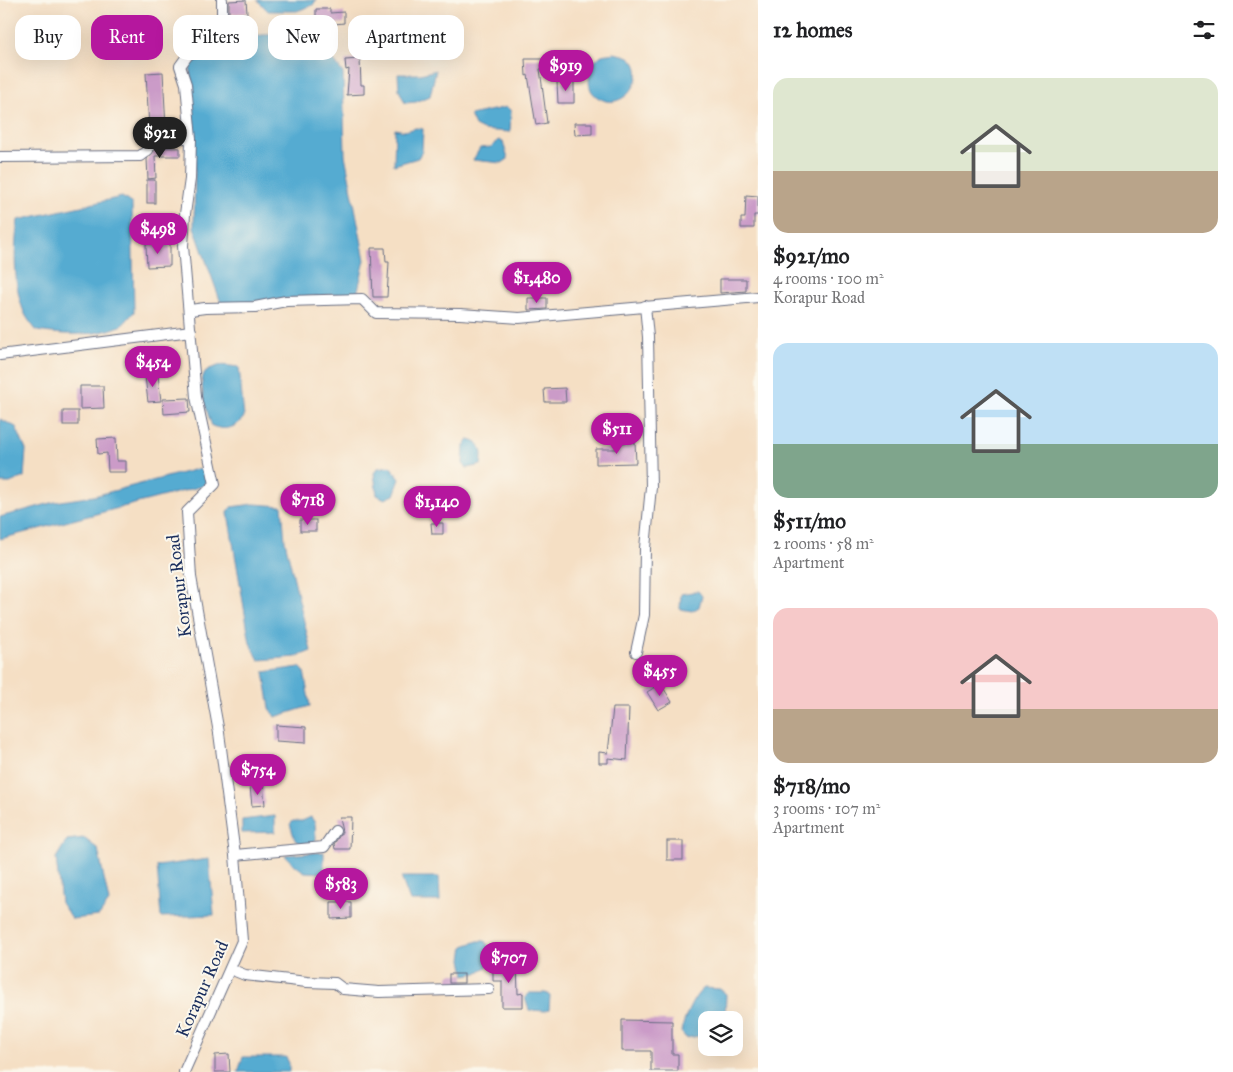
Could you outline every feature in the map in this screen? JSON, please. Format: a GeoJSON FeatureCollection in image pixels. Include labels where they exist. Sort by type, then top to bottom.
{"type":"FeatureCollection","features":[{"type":"Feature","properties":{"kind":"street","name":"Korapur Road"},"geometry":{"type":"LineString","coordinates":[[184,1072],[242,941],[235,854],[219,733],[191,577],[187,512],[215,484],[196,397],[183,246],[190,179],[191,138],[186,84],[180,66],[188,55],[222,36],[222,0]]}},
{"type":"Feature","properties":{"kind":"street"},"geometry":{"type":"LineString","coordinates":[[0,157],[140,156],[148,150],[155,133],[191,138]]}},
{"type":"Feature","properties":{"kind":"street"},"geometry":{"type":"LineString","coordinates":[[190,310],[255,307],[286,301],[362,299],[376,313],[460,314],[518,318],[758,297]]}},
{"type":"Feature","properties":{"kind":"street"},"geometry":{"type":"LineString","coordinates":[[636,652],[644,615],[645,548],[651,487],[648,337],[645,306]]}},
{"type":"Feature","properties":{"kind":"street"},"geometry":{"type":"LineString","coordinates":[[0,355],[191,331]]}},
{"type":"Feature","properties":{"kind":"street"},"geometry":{"type":"LineString","coordinates":[[235,854],[324,847],[335,831]]}},
{"type":"Feature","properties":{"kind":"street"},"geometry":{"type":"LineString","coordinates":[[230,969],[245,975],[306,982],[335,983],[343,989],[379,992],[489,989]]}},
{"type":"Feature","properties":{"kind":"water"},"geometry":{"type":"Polygon","coordinates":[[[257,0],[316,0],[313,5],[297,11],[268,11],[257,0]]]}},
{"type":"Feature","properties":{"kind":"water"},"geometry":{"type":"Polygon","coordinates":[[[268,35],[268,60],[333,60],[343,73],[345,155],[365,260],[357,294],[221,303],[194,227],[195,158],[190,64],[194,60],[258,60],[258,36],[268,35]]]}},
{"type":"Feature","properties":{"kind":"water"},"geometry":{"type":"Polygon","coordinates":[[[614,53],[629,57],[635,63],[637,78],[634,86],[623,98],[615,101],[606,101],[597,97],[592,92],[589,76],[592,66],[598,58],[602,55],[614,53]]]}},
{"type":"Feature","properties":{"kind":"water"},"geometry":{"type":"Polygon","coordinates":[[[436,70],[430,96],[416,102],[405,103],[399,90],[398,74],[420,74],[436,70]]]}},
{"type":"Feature","properties":{"kind":"water"},"geometry":{"type":"Polygon","coordinates":[[[507,107],[511,111],[510,132],[483,130],[475,126],[470,115],[507,107]]]}},
{"type":"Feature","properties":{"kind":"water"},"geometry":{"type":"Polygon","coordinates":[[[416,128],[423,129],[422,151],[418,158],[394,165],[395,129],[405,131],[416,128]]]}},
{"type":"Feature","properties":{"kind":"water"},"geometry":{"type":"Polygon","coordinates":[[[499,140],[503,142],[508,159],[502,163],[473,160],[480,148],[491,147],[499,140]]]}},
{"type":"Feature","properties":{"kind":"water"},"geometry":{"type":"Polygon","coordinates":[[[122,197],[132,204],[134,312],[122,325],[100,332],[68,334],[37,331],[24,312],[18,290],[15,254],[18,220],[122,197]]]}},
{"type":"Feature","properties":{"kind":"water"},"geometry":{"type":"Polygon","coordinates":[[[221,365],[239,367],[244,417],[238,424],[230,428],[212,426],[202,390],[203,376],[206,371],[221,365]]]}},
{"type":"Feature","properties":{"kind":"water"},"geometry":{"type":"Polygon","coordinates":[[[0,419],[16,427],[26,450],[24,477],[10,483],[0,483],[0,419]]]}},
{"type":"Feature","properties":{"kind":"water"},"geometry":{"type":"Polygon","coordinates":[[[468,440],[477,443],[481,449],[481,465],[467,468],[463,464],[464,446],[468,440]]]}},
{"type":"Feature","properties":{"kind":"water"},"geometry":{"type":"Polygon","coordinates":[[[390,466],[400,479],[394,495],[385,499],[377,495],[374,473],[378,468],[390,466]]]}},
{"type":"Feature","properties":{"kind":"water"},"geometry":{"type":"Polygon","coordinates":[[[197,469],[204,471],[207,482],[203,486],[0,539],[0,517],[55,502],[94,496],[197,469]]]}},
{"type":"Feature","properties":{"kind":"water"},"geometry":{"type":"Polygon","coordinates":[[[254,504],[282,506],[285,541],[311,651],[296,657],[259,660],[250,643],[228,513],[231,507],[254,504]]]}},
{"type":"Feature","properties":{"kind":"water"},"geometry":{"type":"Polygon","coordinates":[[[698,591],[702,596],[699,607],[692,611],[680,609],[681,594],[698,591]]]}},
{"type":"Feature","properties":{"kind":"water"},"geometry":{"type":"Polygon","coordinates":[[[300,667],[304,671],[310,706],[275,717],[270,708],[264,672],[300,667]]]}},
{"type":"Feature","properties":{"kind":"water"},"geometry":{"type":"Polygon","coordinates":[[[275,816],[275,832],[242,833],[242,820],[275,816]]]}},
{"type":"Feature","properties":{"kind":"water"},"geometry":{"type":"Polygon","coordinates":[[[311,817],[315,823],[316,839],[302,844],[295,840],[290,824],[293,821],[302,821],[311,817]]]}},
{"type":"Feature","properties":{"kind":"water"},"geometry":{"type":"Polygon","coordinates":[[[84,838],[98,849],[109,902],[99,916],[72,919],[61,903],[56,858],[67,840],[84,838]]]}},
{"type":"Feature","properties":{"kind":"water"},"geometry":{"type":"Polygon","coordinates":[[[324,852],[324,873],[305,872],[285,855],[324,852]]]}},
{"type":"Feature","properties":{"kind":"water"},"geometry":{"type":"Polygon","coordinates":[[[209,859],[214,915],[161,917],[157,866],[209,859]]]}},
{"type":"Feature","properties":{"kind":"water"},"geometry":{"type":"Polygon","coordinates":[[[401,877],[439,877],[440,901],[410,901],[401,877]]]}},
{"type":"Feature","properties":{"kind":"water"},"geometry":{"type":"Polygon","coordinates":[[[478,941],[485,941],[490,948],[488,966],[477,973],[465,975],[462,959],[464,946],[478,941]]]}},
{"type":"Feature","properties":{"kind":"water"},"geometry":{"type":"Polygon","coordinates":[[[704,988],[720,989],[726,994],[725,1011],[698,1011],[698,1036],[686,1038],[681,1032],[684,1021],[704,988]]]}},
{"type":"Feature","properties":{"kind":"water"},"geometry":{"type":"Polygon","coordinates":[[[529,993],[546,993],[550,996],[549,1009],[546,1011],[529,1010],[525,998],[529,993]]]}},
{"type":"Feature","properties":{"kind":"water"},"geometry":{"type":"Polygon","coordinates":[[[243,1057],[286,1057],[289,1063],[289,1072],[238,1072],[243,1057]]]}},
{"type":"Feature","properties":{"kind":"building"},"geometry":{"type":"Polygon","coordinates":[[[246,0],[247,13],[229,14],[229,1],[246,0]]]}},
{"type":"Feature","properties":{"kind":"building"},"geometry":{"type":"Polygon","coordinates":[[[316,9],[330,9],[330,13],[344,12],[344,23],[338,24],[338,15],[316,15],[316,9]]]}},
{"type":"Feature","properties":{"kind":"building"},"geometry":{"type":"Polygon","coordinates":[[[525,59],[548,59],[549,68],[540,69],[547,123],[536,125],[528,75],[526,76],[525,59]]]}},
{"type":"Feature","properties":{"kind":"building"},"geometry":{"type":"Polygon","coordinates":[[[345,60],[360,60],[361,85],[364,85],[364,94],[347,95],[349,69],[346,70],[345,60]]]}},
{"type":"Feature","properties":{"kind":"building"},"geometry":{"type":"Polygon","coordinates":[[[163,72],[166,128],[156,126],[149,128],[146,73],[163,72]]]}},
{"type":"Feature","properties":{"kind":"building"},"geometry":{"type":"Polygon","coordinates":[[[557,82],[574,82],[574,103],[558,103],[557,82]]]}},
{"type":"Feature","properties":{"kind":"building"},"geometry":{"type":"Polygon","coordinates":[[[574,123],[592,123],[592,134],[575,135],[574,123]]]}},
{"type":"Feature","properties":{"kind":"building"},"geometry":{"type":"Polygon","coordinates":[[[157,147],[180,148],[180,156],[155,156],[156,178],[148,179],[147,159],[157,147]]]}},
{"type":"Feature","properties":{"kind":"building"},"geometry":{"type":"Polygon","coordinates":[[[147,180],[155,180],[155,203],[147,203],[147,180]]]}},
{"type":"Feature","properties":{"kind":"building"},"geometry":{"type":"Polygon","coordinates":[[[746,195],[758,196],[758,215],[754,215],[754,228],[741,228],[741,218],[745,218],[746,195]]]}},
{"type":"Feature","properties":{"kind":"building"},"geometry":{"type":"Polygon","coordinates":[[[170,243],[170,266],[147,267],[146,244],[170,243]]]}},
{"type":"Feature","properties":{"kind":"building"},"geometry":{"type":"Polygon","coordinates":[[[371,248],[385,248],[386,262],[389,262],[387,297],[373,297],[371,248]]]}},
{"type":"Feature","properties":{"kind":"building"},"geometry":{"type":"Polygon","coordinates":[[[720,279],[746,279],[746,291],[720,293],[720,279]]]}},
{"type":"Feature","properties":{"kind":"building"},"geometry":{"type":"Polygon","coordinates":[[[528,298],[547,298],[547,309],[528,310],[528,298]]]}},
{"type":"Feature","properties":{"kind":"building"},"geometry":{"type":"Polygon","coordinates":[[[158,375],[161,401],[148,402],[145,376],[158,375]]]}},
{"type":"Feature","properties":{"kind":"building"},"geometry":{"type":"Polygon","coordinates":[[[80,386],[103,386],[104,408],[80,409],[80,386]]]}},
{"type":"Feature","properties":{"kind":"building"},"geometry":{"type":"Polygon","coordinates":[[[565,388],[566,402],[545,402],[544,389],[565,388]]]}},
{"type":"Feature","properties":{"kind":"building"},"geometry":{"type":"Polygon","coordinates":[[[189,398],[190,412],[164,414],[163,399],[189,398]]]}},
{"type":"Feature","properties":{"kind":"building"},"geometry":{"type":"Polygon","coordinates":[[[63,411],[78,411],[78,425],[63,425],[63,411]]]}},
{"type":"Feature","properties":{"kind":"building"},"geometry":{"type":"Polygon","coordinates":[[[116,438],[117,461],[126,461],[126,472],[108,472],[107,453],[98,454],[97,439],[116,438]]]}},
{"type":"Feature","properties":{"kind":"building"},"geometry":{"type":"Polygon","coordinates":[[[635,442],[636,463],[596,464],[596,449],[618,449],[618,443],[635,442]]]}},
{"type":"Feature","properties":{"kind":"building"},"geometry":{"type":"Polygon","coordinates":[[[300,520],[316,520],[316,531],[300,531],[300,520]]]}},
{"type":"Feature","properties":{"kind":"building"},"geometry":{"type":"Polygon","coordinates":[[[431,523],[443,523],[443,534],[432,534],[431,523]]]}},
{"type":"Feature","properties":{"kind":"building"},"geometry":{"type":"Polygon","coordinates":[[[661,684],[672,702],[658,710],[647,692],[661,684]]]}},
{"type":"Feature","properties":{"kind":"building"},"geometry":{"type":"Polygon","coordinates":[[[613,708],[629,708],[627,760],[608,758],[608,763],[599,763],[599,752],[608,753],[613,708]]]}},
{"type":"Feature","properties":{"kind":"building"},"geometry":{"type":"Polygon","coordinates":[[[276,725],[306,727],[306,743],[276,741],[276,725]]]}},
{"type":"Feature","properties":{"kind":"building"},"geometry":{"type":"Polygon","coordinates":[[[263,785],[265,805],[252,806],[250,786],[263,785]]]}},
{"type":"Feature","properties":{"kind":"building"},"geometry":{"type":"Polygon","coordinates":[[[339,817],[351,817],[350,849],[335,849],[334,844],[342,832],[339,817]]]}},
{"type":"Feature","properties":{"kind":"building"},"geometry":{"type":"Polygon","coordinates":[[[667,841],[683,841],[683,860],[667,860],[667,841]]]}},
{"type":"Feature","properties":{"kind":"building"},"geometry":{"type":"Polygon","coordinates":[[[331,902],[351,902],[351,918],[331,919],[331,902]]]}},
{"type":"Feature","properties":{"kind":"building"},"geometry":{"type":"Polygon","coordinates":[[[517,963],[518,994],[523,993],[523,1007],[502,1007],[502,981],[493,981],[493,964],[517,963]]]}},
{"type":"Feature","properties":{"kind":"building"},"geometry":{"type":"Polygon","coordinates":[[[449,974],[464,974],[464,983],[449,983],[449,974]]]}},
{"type":"Feature","properties":{"kind":"building"},"geometry":{"type":"Polygon","coordinates":[[[622,1020],[672,1021],[672,1054],[678,1054],[678,1071],[651,1071],[651,1051],[622,1051],[622,1020]]]}},
{"type":"Feature","properties":{"kind":"building"},"geometry":{"type":"Polygon","coordinates":[[[229,1054],[230,1072],[215,1072],[215,1055],[229,1054]]]}}]}
